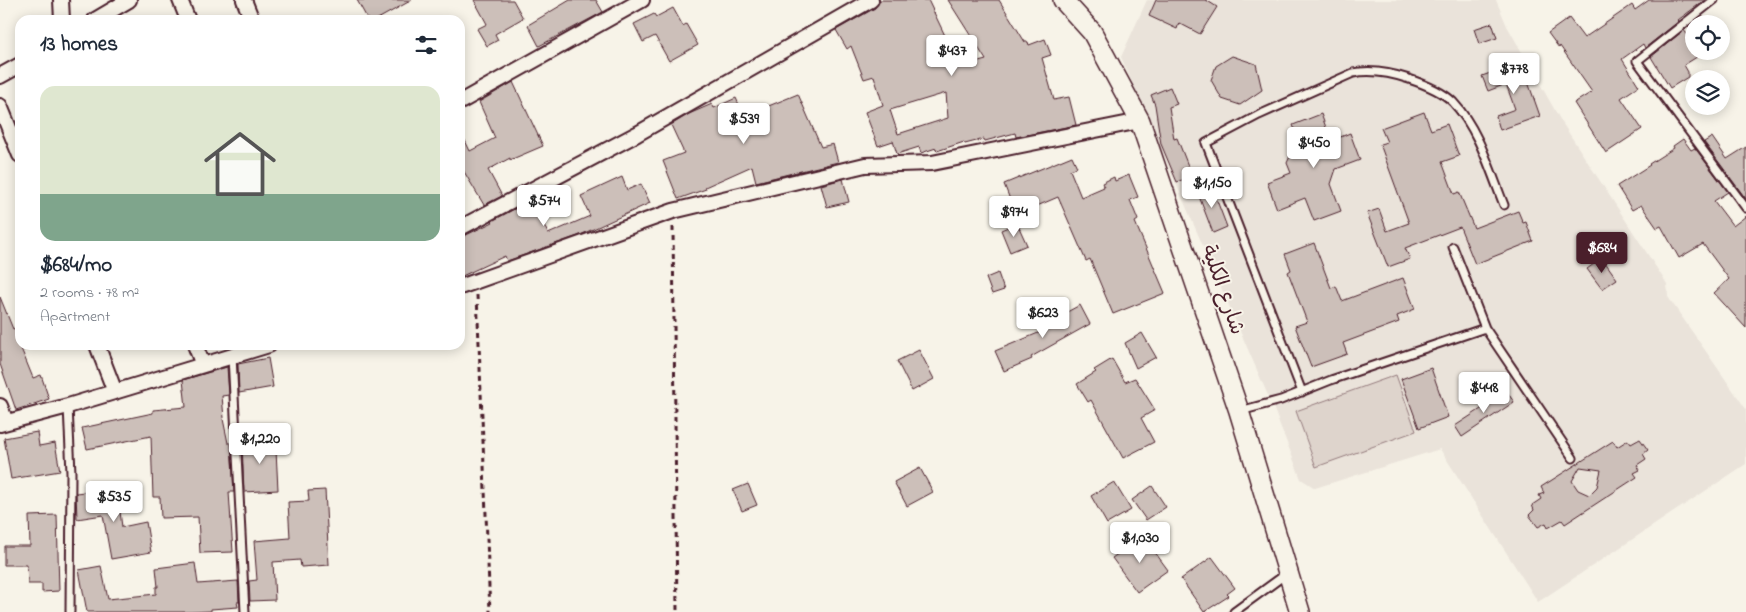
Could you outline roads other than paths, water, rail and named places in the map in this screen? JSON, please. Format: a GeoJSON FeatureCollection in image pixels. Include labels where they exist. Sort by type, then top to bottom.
{"type":"FeatureCollection","features":[{"type":"Feature","properties":{"kind":"street"},"geometry":{"type":"LineString","coordinates":[[60,0],[62,15]]}},
{"type":"Feature","properties":{"kind":"street"},"geometry":{"type":"LineString","coordinates":[[104,15],[129,0]]}},
{"type":"Feature","properties":{"kind":"street"},"geometry":{"type":"LineString","coordinates":[[180,0],[186,15]]}},
{"type":"Feature","properties":{"kind":"street"},"geometry":{"type":"LineString","coordinates":[[244,0],[250,15]]}},
{"type":"Feature","properties":{"kind":"street"},"geometry":{"type":"LineString","coordinates":[[465,99],[642,0]]}},
{"type":"Feature","properties":{"kind":"street"},"geometry":{"type":"LineString","coordinates":[[465,225],[637,134],[870,0]]}},
{"type":"Feature","properties":{"kind":"street","name":"شارع الكلية"},"geometry":{"type":"LineString","coordinates":[[1063,0],[1092,32],[1140,121],[1239,411],[1300,612]]}},
{"type":"Feature","properties":{"kind":"street"},"geometry":{"type":"LineString","coordinates":[[0,76],[15,68]]}},
{"type":"Feature","properties":{"kind":"street"},"geometry":{"type":"LineString","coordinates":[[0,106],[15,143]]}},
{"type":"Feature","properties":{"kind":"street"},"geometry":{"type":"LineString","coordinates":[[465,286],[673,211],[865,165],[932,163],[1140,121]]}},
{"type":"Feature","properties":{"kind":"street"},"geometry":{"type":"LineString","coordinates":[[99,350],[116,392]]}},
{"type":"Feature","properties":{"kind":"street"},"geometry":{"type":"LineString","coordinates":[[197,350],[203,365]]}},
{"type":"Feature","properties":{"kind":"street"},"geometry":{"type":"LineString","coordinates":[[0,406],[3,423],[116,392],[253,350]]}},
{"type":"Feature","properties":{"kind":"lane"},"geometry":{"type":"LineString","coordinates":[[1714,0],[1637,61],[1746,208]]}},
{"type":"Feature","properties":{"kind":"lane"},"geometry":{"type":"LineString","coordinates":[[1302,392],[1206,143],[1259,115],[1353,73],[1367,70],[1394,74],[1426,85],[1452,101],[1470,125],[1482,149],[1504,205]]}},
{"type":"Feature","properties":{"kind":"lane"},"geometry":{"type":"LineString","coordinates":[[1453,247],[1486,328],[1573,458]]}},
{"type":"Feature","properties":{"kind":"lane"},"geometry":{"type":"LineString","coordinates":[[1239,411],[1281,400],[1331,380],[1486,328]]}},
{"type":"Feature","properties":{"kind":"lane"},"geometry":{"type":"LineString","coordinates":[[232,356],[245,612]]}},
{"type":"Feature","properties":{"kind":"lane"},"geometry":{"type":"LineString","coordinates":[[68,406],[72,474],[70,612]]}},
{"type":"Feature","properties":{"kind":"lane"},"geometry":{"type":"LineString","coordinates":[[1234,612],[1288,573]]}}]}
